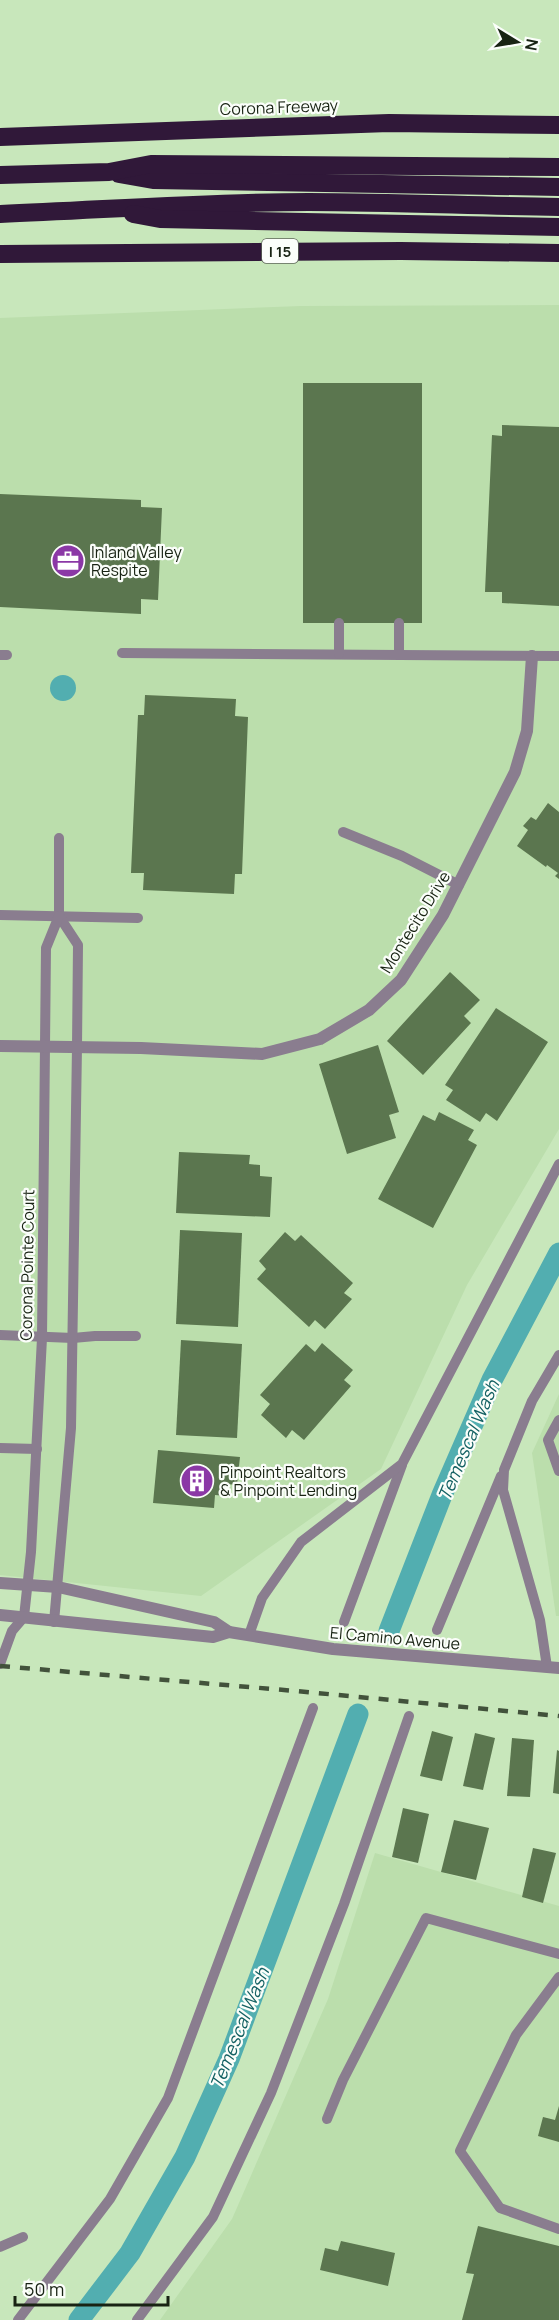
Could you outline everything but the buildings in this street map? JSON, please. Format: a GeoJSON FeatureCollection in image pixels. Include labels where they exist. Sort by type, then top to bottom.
{"type":"FeatureCollection","features":[{"type":"Feature","properties":{"kind":"highway","name":"Corona Freeway"},"geometry":{"type":"LineString","coordinates":[[0,137],[389,123],[559,125]]}},
{"type":"Feature","properties":{"kind":"highway"},"geometry":{"type":"LineString","coordinates":[[0,175],[109,172],[151,164],[559,166]]}},
{"type":"Feature","properties":{"kind":"highway"},"geometry":{"type":"LineString","coordinates":[[109,172],[153,180],[559,187]]}},
{"type":"Feature","properties":{"kind":"highway"},"geometry":{"type":"LineString","coordinates":[[0,214],[309,202],[559,207]]}},
{"type":"Feature","properties":{"kind":"highway"},"geometry":{"type":"LineString","coordinates":[[114,210],[160,219],[559,227]]}},
{"type":"Feature","properties":{"kind":"highway","name":"I 15"},"geometry":{"type":"LineString","coordinates":[[0,254],[401,251],[559,253]]}},
{"type":"Feature","properties":{"kind":"street","name":"Montecito Drive"},"geometry":{"type":"LineString","coordinates":[[0,1046],[262,1054],[320,1038],[369,1010],[401,980],[443,915],[515,772],[527,731],[532,656]]}},
{"type":"Feature","properties":{"kind":"street","name":"El Camino Avenue"},"geometry":{"type":"LineString","coordinates":[[0,1583],[27,1583],[58,1587],[214,1622],[229,1632],[333,1649],[553,1667]]}},
{"type":"Feature","properties":{"kind":"street","name":"El Camino Avenue"},"geometry":{"type":"LineString","coordinates":[[0,1615],[213,1637],[229,1632]]}},
{"type":"Feature","properties":{"kind":"lane"},"geometry":{"type":"LineString","coordinates":[[339,623],[339,654]]}},
{"type":"Feature","properties":{"kind":"lane"},"geometry":{"type":"LineString","coordinates":[[399,623],[399,655]]}},
{"type":"Feature","properties":{"kind":"lane"},"geometry":{"type":"LineString","coordinates":[[122,653],[559,656]]}},
{"type":"Feature","properties":{"kind":"lane"},"geometry":{"type":"LineString","coordinates":[[343,832],[402,856],[459,885]]}},
{"type":"Feature","properties":{"kind":"lane"},"geometry":{"type":"LineString","coordinates":[[54,1622],[71,1428],[78,945],[59,916],[59,838]]}},
{"type":"Feature","properties":{"kind":"lane"},"geometry":{"type":"LineString","coordinates":[[0,915],[138,918]]}},
{"type":"Feature","properties":{"kind":"lane","name":"Corona Pointe Court"},"geometry":{"type":"LineString","coordinates":[[24,1617],[37,1449],[42,1338],[46,948],[59,916]]}},
{"type":"Feature","properties":{"kind":"lane"},"geometry":{"type":"LineString","coordinates":[[344,1622],[402,1464],[559,1164]]}},
{"type":"Feature","properties":{"kind":"lane"},"geometry":{"type":"LineString","coordinates":[[0,1335],[42,1338],[136,1336]]}},
{"type":"Feature","properties":{"kind":"lane"},"geometry":{"type":"LineString","coordinates":[[437,1630],[532,1401],[559,1355]]}},
{"type":"Feature","properties":{"kind":"lane"},"geometry":{"type":"LineString","coordinates":[[559,1420],[548,1440],[559,1471]]}},
{"type":"Feature","properties":{"kind":"lane"},"geometry":{"type":"LineString","coordinates":[[0,1448],[37,1449]]}},
{"type":"Feature","properties":{"kind":"lane"},"geometry":{"type":"LineString","coordinates":[[249,1635],[262,1598],[301,1542],[402,1464]]}},
{"type":"Feature","properties":{"kind":"lane"},"geometry":{"type":"LineString","coordinates":[[504,1470],[504,1490],[553,1667]]}},
{"type":"Feature","properties":{"kind":"lane"},"geometry":{"type":"LineString","coordinates":[[0,1664],[12,1631],[24,1617]]}},
{"type":"Feature","properties":{"kind":"lane"},"geometry":{"type":"LineString","coordinates":[[18,2320],[110,2199],[168,2098],[313,1708]]}},
{"type":"Feature","properties":{"kind":"lane"},"geometry":{"type":"LineString","coordinates":[[137,2320],[213,2217],[271,2093],[344,1904],[409,1716]]}},
{"type":"Feature","properties":{"kind":"lane"},"geometry":{"type":"LineString","coordinates":[[327,2119],[344,2080],[426,1918],[559,1954]]}},
{"type":"Feature","properties":{"kind":"lane"},"geometry":{"type":"LineString","coordinates":[[559,1977],[516,2035],[460,2151],[500,2208],[559,2229]]}},
{"type":"Feature","properties":{"kind":"lane"},"geometry":{"type":"LineString","coordinates":[[0,2247],[23,2237]]}},
{"type":"Feature","properties":{"kind":"shaded area"},"geometry":{"type":"Polygon","coordinates":[[[559,305],[559,1129],[467,1285],[381,1469],[201,1596],[0,1575],[0,318],[301,306],[559,305]]]}},
{"type":"Feature","properties":{"kind":"shaded area"},"geometry":{"type":"Polygon","coordinates":[[[559,1394],[559,1616],[556,1616],[532,1453],[559,1394]]]}},
{"type":"Feature","properties":{"kind":"shaded area"},"geometry":{"type":"Polygon","coordinates":[[[375,1853],[559,1906],[559,2320],[160,2320],[232,2219],[328,1999],[375,1853]]]}},
{"type":"Feature","properties":{"kind":"water"},"geometry":{"type":"Polygon","coordinates":[[[63,675],[72,679],[76,688],[72,697],[63,701],[54,697],[50,688],[54,679],[63,675]]]}},
{"type":"Feature","properties":{"kind":"waterway","name":"Temescal Wash"},"geometry":{"type":"LineString","coordinates":[[389,1631],[442,1495],[492,1380],[559,1253]]}},
{"type":"Feature","properties":{"kind":"waterway","name":"Temescal Wash"},"geometry":{"type":"LineString","coordinates":[[79,2320],[130,2253],[185,2157],[229,2059],[358,1714]]}},
{"type":"Feature","properties":{"kind":"railway"},"geometry":{"type":"LineString","coordinates":[[0,1666],[559,1716]]}},
{"type":"Feature","properties":{"kind":"place","name":"Inland Valley Respite"},"geometry":{"type":"Point","coordinates":[68,561]}},
{"type":"Feature","properties":{"kind":"place","name":"Pinpoint Realtors & Pinpoint Lending"},"geometry":{"type":"Point","coordinates":[197,1481]}}]}
